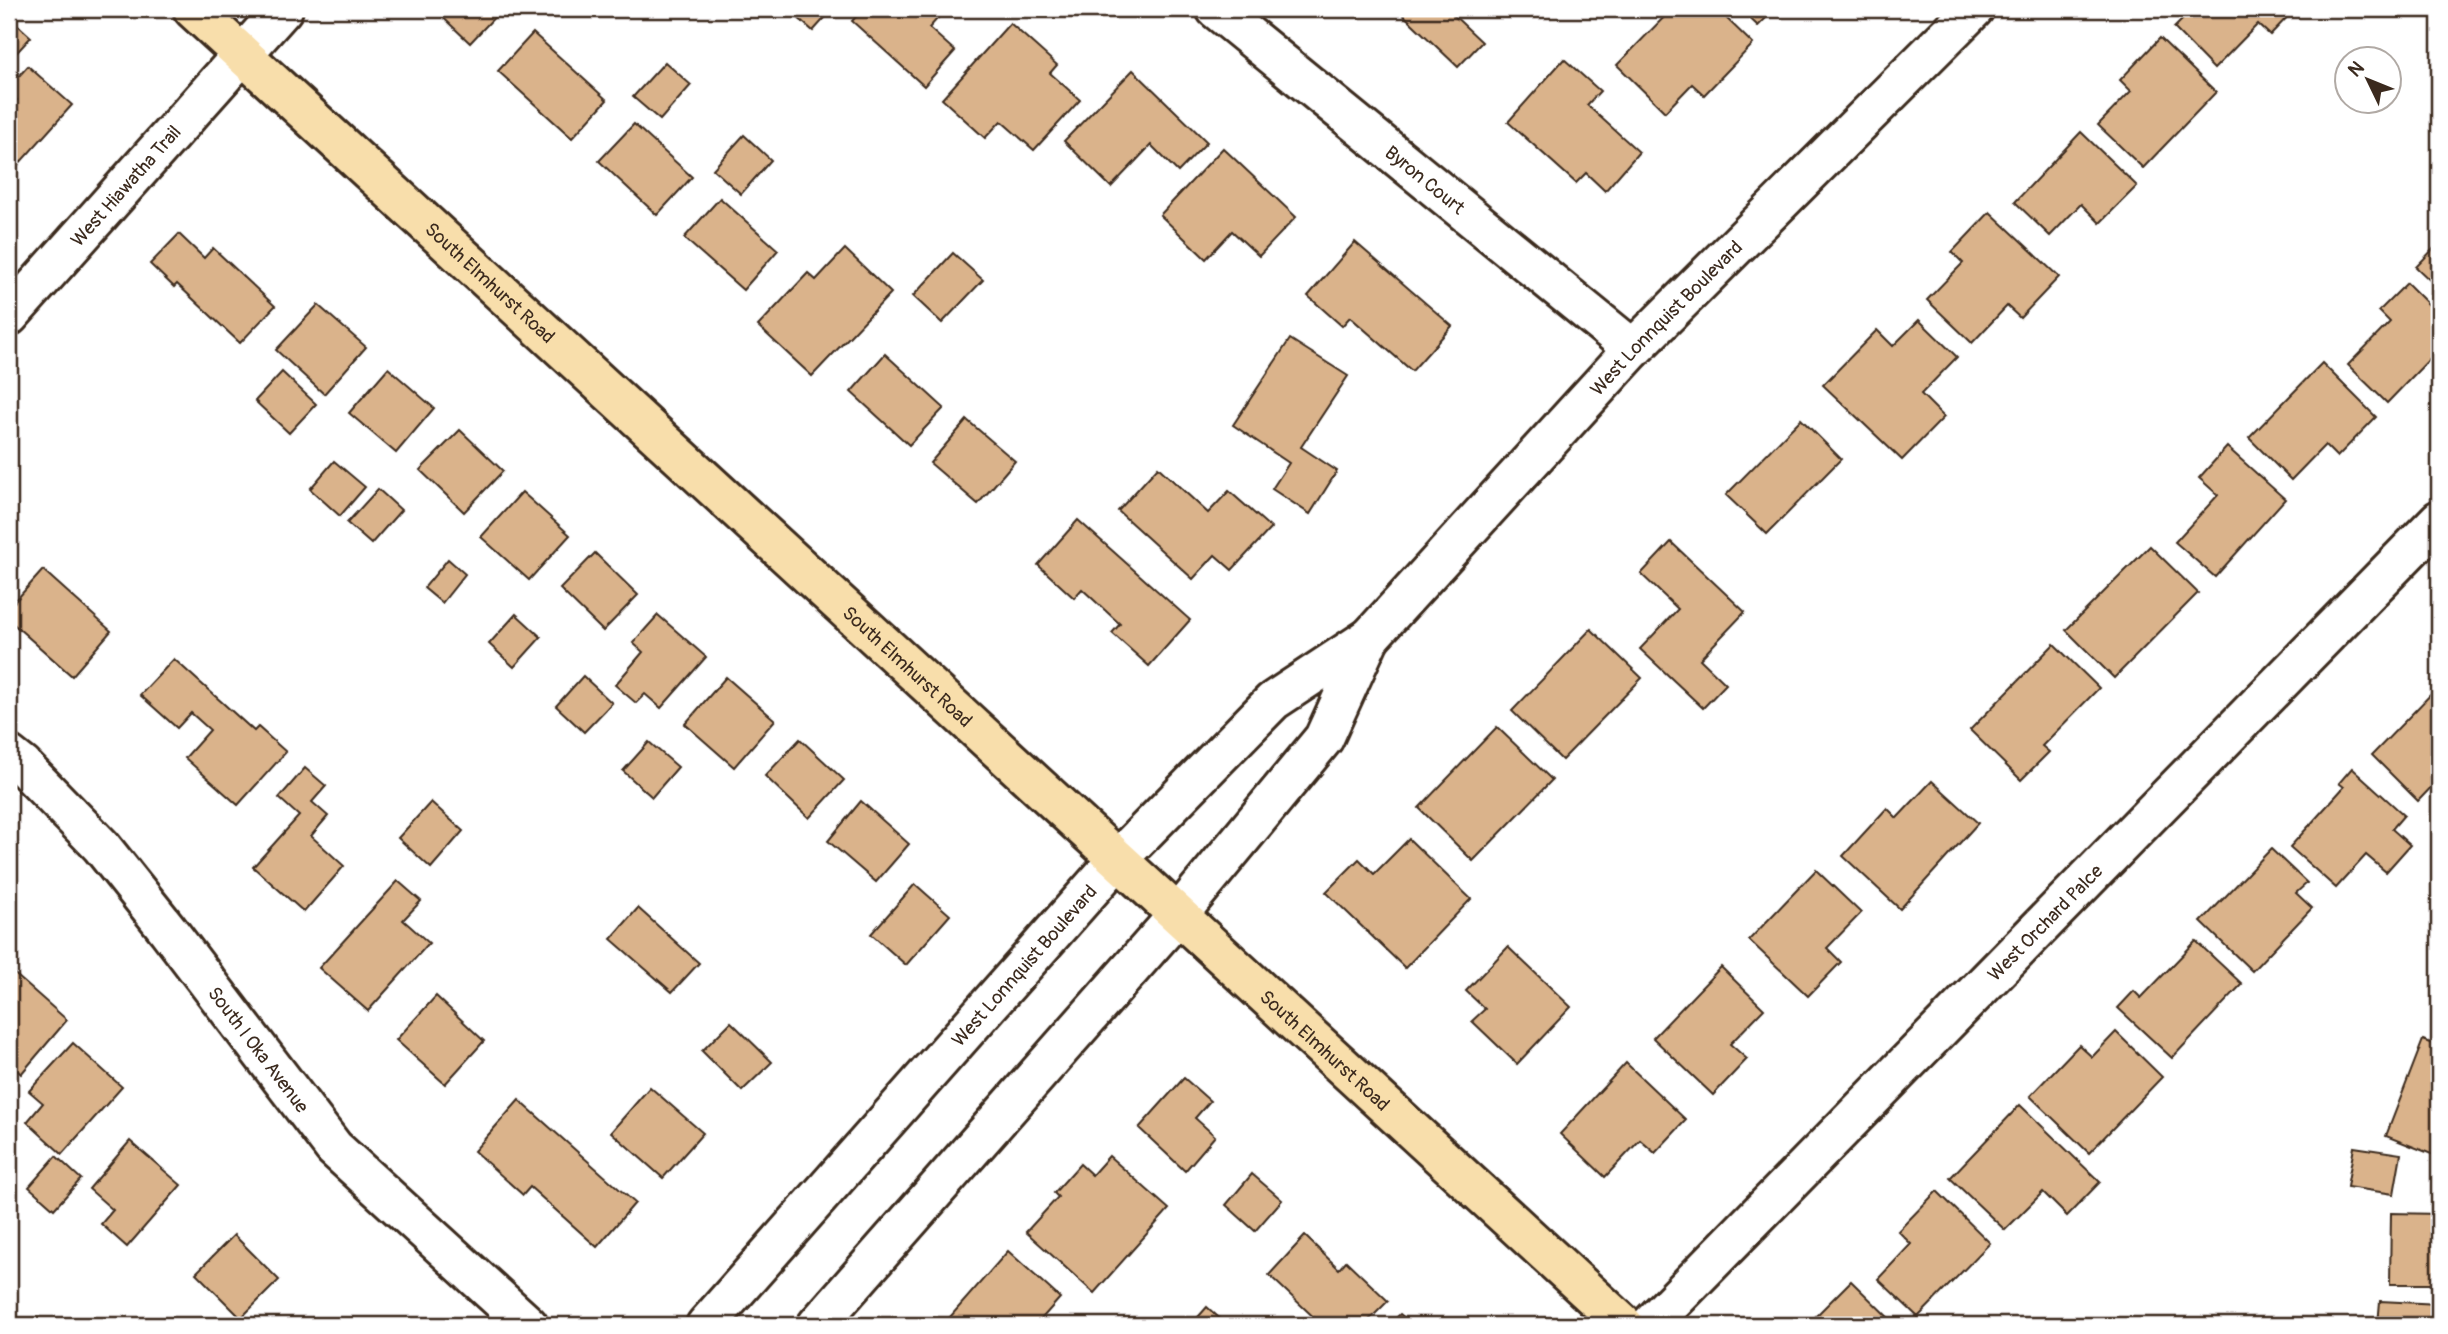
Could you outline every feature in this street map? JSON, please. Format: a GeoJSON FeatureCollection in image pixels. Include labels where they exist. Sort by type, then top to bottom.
{"type":"FeatureCollection","features":[{"type":"Feature","properties":{"kind":"main road","name":"South Elmhurst Road"},"geometry":{"type":"LineString","coordinates":[[193,9],[1624,1325]]}},
{"type":"Feature","properties":{"kind":"street"},"geometry":{"type":"LineString","coordinates":[[243,55],[283,9]]}},
{"type":"Feature","properties":{"kind":"street","name":"Byron Court"},"geometry":{"type":"LineString","coordinates":[[1216,9],[1633,349]]}},
{"type":"Feature","properties":{"kind":"street","name":"West Lonnquist Boulevard"},"geometry":{"type":"LineString","coordinates":[[706,1325],[1117,860],[1273,701],[1370,638],[1633,349],[1974,9]]}},
{"type":"Feature","properties":{"kind":"street","name":"West Hiawatha Trail"},"geometry":{"type":"LineString","coordinates":[[9,316],[243,55]]}},
{"type":"Feature","properties":{"kind":"street","name":"West Orchard Palce"},"geometry":{"type":"LineString","coordinates":[[1650,1325],[2439,520]]}},
{"type":"Feature","properties":{"kind":"street","name":"West Lonnquist Boulevard"},"geometry":{"type":"LineString","coordinates":[[817,1325],[1178,915],[1324,738],[1370,638]]}},
{"type":"Feature","properties":{"kind":"street","name":"South I Oka Avenue"},"geometry":{"type":"LineString","coordinates":[[9,755],[101,846],[334,1147],[528,1325]]}},
{"type":"Feature","properties":{"kind":"building"},"geometry":{"type":"Polygon","coordinates":[[[434,9],[502,9],[470,43],[434,9]]]}},
{"type":"Feature","properties":{"kind":"building"},"geometry":{"type":"Polygon","coordinates":[[[788,9],[833,9],[813,31],[788,9]]]}},
{"type":"Feature","properties":{"kind":"building"},"geometry":{"type":"Polygon","coordinates":[[[863,9],[946,9],[929,28],[955,51],[924,86],[852,21],[863,9]]]}},
{"type":"Feature","properties":{"kind":"building"},"geometry":{"type":"Polygon","coordinates":[[[1397,9],[1447,9],[1482,42],[1458,67],[1397,9]]]}},
{"type":"Feature","properties":{"kind":"building"},"geometry":{"type":"Polygon","coordinates":[[[1672,9],[1717,9],[1753,44],[1704,95],[1692,84],[1665,112],[1617,65],[1672,9]]]}},
{"type":"Feature","properties":{"kind":"building"},"geometry":{"type":"Polygon","coordinates":[[[1740,9],[1775,9],[1758,26],[1740,9]]]}},
{"type":"Feature","properties":{"kind":"building"},"geometry":{"type":"Polygon","coordinates":[[[2193,9],[2295,9],[2270,35],[2258,24],[2214,69],[2174,28],[2193,9]]]}},
{"type":"Feature","properties":{"kind":"building"},"geometry":{"type":"Polygon","coordinates":[[[9,17],[31,37],[9,61],[9,17]]]}},
{"type":"Feature","properties":{"kind":"building"},"geometry":{"type":"Polygon","coordinates":[[[1010,23],[1057,65],[1050,73],[1080,100],[1034,150],[1001,121],[985,138],[942,99],[1010,23]]]}},
{"type":"Feature","properties":{"kind":"building"},"geometry":{"type":"Polygon","coordinates":[[[533,33],[607,100],[572,138],[498,71],[533,33]]]}},
{"type":"Feature","properties":{"kind":"building"},"geometry":{"type":"Polygon","coordinates":[[[2160,38],[2216,92],[2143,168],[2098,125],[2131,91],[2120,80],[2160,38]]]}},
{"type":"Feature","properties":{"kind":"building"},"geometry":{"type":"Polygon","coordinates":[[[1564,59],[1600,91],[1587,105],[1639,152],[1605,191],[1586,173],[1576,183],[1508,122],[1564,59]]]}},
{"type":"Feature","properties":{"kind":"building"},"geometry":{"type":"Polygon","coordinates":[[[665,62],[691,85],[660,120],[633,97],[665,62]]]}},
{"type":"Feature","properties":{"kind":"building"},"geometry":{"type":"Polygon","coordinates":[[[28,66],[72,105],[9,175],[9,109],[17,100],[9,92],[9,87],[28,66]]]}},
{"type":"Feature","properties":{"kind":"building"},"geometry":{"type":"Polygon","coordinates":[[[1133,70],[1207,142],[1178,172],[1151,145],[1111,187],[1064,141],[1133,70]]]}},
{"type":"Feature","properties":{"kind":"building"},"geometry":{"type":"Polygon","coordinates":[[[634,124],[692,177],[657,215],[599,161],[634,124]]]}},
{"type":"Feature","properties":{"kind":"building"},"geometry":{"type":"Polygon","coordinates":[[[2081,132],[2137,186],[2100,223],[2081,204],[2050,236],[2015,202],[2081,132]]]}},
{"type":"Feature","properties":{"kind":"building"},"geometry":{"type":"Polygon","coordinates":[[[744,135],[771,160],[741,194],[713,169],[744,135]]]}},
{"type":"Feature","properties":{"kind":"building"},"geometry":{"type":"Polygon","coordinates":[[[1223,148],[1296,217],[1259,256],[1232,231],[1206,259],[1160,215],[1223,148]]]}},
{"type":"Feature","properties":{"kind":"building"},"geometry":{"type":"Polygon","coordinates":[[[720,198],[778,250],[743,290],[684,238],[720,198]]]}},
{"type":"Feature","properties":{"kind":"building"},"geometry":{"type":"Polygon","coordinates":[[[1990,212],[2059,277],[2020,318],[2007,306],[1972,343],[1927,300],[1963,263],[1952,252],[1990,212]]]}},
{"type":"Feature","properties":{"kind":"building"},"geometry":{"type":"Polygon","coordinates":[[[179,234],[204,258],[213,248],[275,306],[240,343],[177,284],[174,287],[150,264],[179,234]]]}},
{"type":"Feature","properties":{"kind":"building"},"geometry":{"type":"Polygon","coordinates":[[[1355,242],[1452,326],[1412,371],[1350,317],[1342,326],[1308,296],[1355,242]]]}},
{"type":"Feature","properties":{"kind":"building"},"geometry":{"type":"Polygon","coordinates":[[[2439,243],[2439,289],[2416,267],[2439,243]]]}},
{"type":"Feature","properties":{"kind":"building"},"geometry":{"type":"Polygon","coordinates":[[[845,249],[891,293],[812,376],[758,326],[808,273],[816,280],[845,249]]]}},
{"type":"Feature","properties":{"kind":"building"},"geometry":{"type":"Polygon","coordinates":[[[953,253],[983,280],[942,323],[913,296],[953,253]]]}},
{"type":"Feature","properties":{"kind":"building"},"geometry":{"type":"Polygon","coordinates":[[[2407,283],[2439,315],[2439,349],[2387,403],[2348,365],[2390,322],[2379,311],[2407,283]]]}},
{"type":"Feature","properties":{"kind":"building"},"geometry":{"type":"Polygon","coordinates":[[[318,305],[366,347],[324,394],[276,350],[318,305]]]}},
{"type":"Feature","properties":{"kind":"building"},"geometry":{"type":"Polygon","coordinates":[[[1919,320],[1957,357],[1921,394],[1944,417],[1902,460],[1823,385],[1877,330],[1893,346],[1919,320]]]}},
{"type":"Feature","properties":{"kind":"building"},"geometry":{"type":"Polygon","coordinates":[[[1290,339],[1348,376],[1301,447],[1337,471],[1310,514],[1272,489],[1289,463],[1233,425],[1290,339]]]}},
{"type":"Feature","properties":{"kind":"building"},"geometry":{"type":"Polygon","coordinates":[[[885,354],[944,408],[909,445],[851,392],[885,354]]]}},
{"type":"Feature","properties":{"kind":"building"},"geometry":{"type":"Polygon","coordinates":[[[2322,363],[2376,417],[2337,457],[2325,445],[2291,480],[2249,438],[2322,363]]]}},
{"type":"Feature","properties":{"kind":"building"},"geometry":{"type":"Polygon","coordinates":[[[388,368],[434,408],[396,453],[349,413],[388,368]]]}},
{"type":"Feature","properties":{"kind":"building"},"geometry":{"type":"Polygon","coordinates":[[[282,372],[316,404],[289,433],[255,401],[282,372]]]}},
{"type":"Feature","properties":{"kind":"building"},"geometry":{"type":"Polygon","coordinates":[[[1801,419],[1841,459],[1767,534],[1726,495],[1801,419]]]}},
{"type":"Feature","properties":{"kind":"building"},"geometry":{"type":"Polygon","coordinates":[[[967,420],[1015,461],[978,504],[930,463],[967,420]]]}},
{"type":"Feature","properties":{"kind":"building"},"geometry":{"type":"Polygon","coordinates":[[[460,430],[503,471],[464,512],[420,470],[460,430]]]}},
{"type":"Feature","properties":{"kind":"building"},"geometry":{"type":"Polygon","coordinates":[[[2227,447],[2285,499],[2215,577],[2175,542],[2218,495],[2199,478],[2227,447]]]}},
{"type":"Feature","properties":{"kind":"building"},"geometry":{"type":"Polygon","coordinates":[[[334,461],[365,487],[340,516],[310,489],[334,461]]]}},
{"type":"Feature","properties":{"kind":"building"},"geometry":{"type":"Polygon","coordinates":[[[1158,467],[1208,513],[1229,491],[1271,528],[1232,570],[1215,555],[1193,579],[1118,511],[1158,467]]]}},
{"type":"Feature","properties":{"kind":"building"},"geometry":{"type":"Polygon","coordinates":[[[378,489],[401,510],[371,544],[347,523],[378,489]]]}},
{"type":"Feature","properties":{"kind":"building"},"geometry":{"type":"Polygon","coordinates":[[[522,492],[570,535],[529,580],[481,537],[522,492]]]}},
{"type":"Feature","properties":{"kind":"building"},"geometry":{"type":"Polygon","coordinates":[[[1078,520],[1190,620],[1149,666],[1112,633],[1120,624],[1082,589],[1074,598],[1038,565],[1078,520]]]}},
{"type":"Feature","properties":{"kind":"building"},"geometry":{"type":"Polygon","coordinates":[[[1671,542],[1745,612],[1700,659],[1726,684],[1703,708],[1640,649],[1678,609],[1641,574],[1671,542]]]}},
{"type":"Feature","properties":{"kind":"building"},"geometry":{"type":"Polygon","coordinates":[[[2150,546],[2198,593],[2114,678],[2066,630],[2150,546]]]}},
{"type":"Feature","properties":{"kind":"building"},"geometry":{"type":"Polygon","coordinates":[[[595,553],[638,595],[603,631],[560,589],[595,553]]]}},
{"type":"Feature","properties":{"kind":"building"},"geometry":{"type":"Polygon","coordinates":[[[448,559],[465,574],[442,603],[424,588],[448,559]]]}},
{"type":"Feature","properties":{"kind":"building"},"geometry":{"type":"Polygon","coordinates":[[[43,570],[111,631],[72,676],[9,620],[9,608],[43,570]]]}},
{"type":"Feature","properties":{"kind":"building"},"geometry":{"type":"Polygon","coordinates":[[[516,614],[541,637],[514,667],[489,644],[516,614]]]}},
{"type":"Feature","properties":{"kind":"building"},"geometry":{"type":"Polygon","coordinates":[[[658,615],[706,657],[661,708],[645,694],[636,703],[615,685],[643,652],[633,643],[658,615]]]}},
{"type":"Feature","properties":{"kind":"building"},"geometry":{"type":"Polygon","coordinates":[[[1591,629],[1642,678],[1562,760],[1512,711],[1591,629]]]}},
{"type":"Feature","properties":{"kind":"building"},"geometry":{"type":"Polygon","coordinates":[[[2054,644],[2099,688],[2042,746],[2049,752],[2021,780],[1970,730],[2054,644]]]}},
{"type":"Feature","properties":{"kind":"building"},"geometry":{"type":"Polygon","coordinates":[[[174,659],[254,731],[258,727],[286,752],[238,805],[185,758],[210,730],[191,713],[177,728],[140,695],[174,659]]]}},
{"type":"Feature","properties":{"kind":"building"},"geometry":{"type":"Polygon","coordinates":[[[583,676],[612,703],[584,732],[556,706],[583,676]]]}},
{"type":"Feature","properties":{"kind":"building"},"geometry":{"type":"Polygon","coordinates":[[[726,677],[775,720],[734,767],[685,724],[726,677]]]}},
{"type":"Feature","properties":{"kind":"building"},"geometry":{"type":"Polygon","coordinates":[[[2439,686],[2439,779],[2418,801],[2372,755],[2439,686]]]}},
{"type":"Feature","properties":{"kind":"building"},"geometry":{"type":"Polygon","coordinates":[[[1497,727],[1552,780],[1473,861],[1419,808],[1497,727]]]}},
{"type":"Feature","properties":{"kind":"building"},"geometry":{"type":"Polygon","coordinates":[[[800,739],[844,780],[809,818],[765,776],[800,739]]]}},
{"type":"Feature","properties":{"kind":"building"},"geometry":{"type":"Polygon","coordinates":[[[649,742],[678,767],[652,797],[623,771],[649,742]]]}},
{"type":"Feature","properties":{"kind":"building"},"geometry":{"type":"Polygon","coordinates":[[[305,768],[326,786],[312,802],[328,816],[311,836],[344,866],[304,912],[253,867],[299,816],[279,798],[305,768]]]}},
{"type":"Feature","properties":{"kind":"building"},"geometry":{"type":"Polygon","coordinates":[[[2352,768],[2404,815],[2392,829],[2410,845],[2386,872],[2366,855],[2336,888],[2290,847],[2344,787],[2339,783],[2352,768]]]}},
{"type":"Feature","properties":{"kind":"building"},"geometry":{"type":"Polygon","coordinates":[[[1932,781],[1978,823],[1900,909],[1843,856],[1887,808],[1897,818],[1932,781]]]}},
{"type":"Feature","properties":{"kind":"building"},"geometry":{"type":"Polygon","coordinates":[[[861,801],[909,844],[876,882],[828,841],[861,801]]]}},
{"type":"Feature","properties":{"kind":"building"},"geometry":{"type":"Polygon","coordinates":[[[431,802],[463,831],[431,868],[398,838],[431,802]]]}},
{"type":"Feature","properties":{"kind":"building"},"geometry":{"type":"Polygon","coordinates":[[[1409,839],[1471,899],[1405,968],[1326,892],[1359,859],[1374,874],[1409,839]]]}},
{"type":"Feature","properties":{"kind":"building"},"geometry":{"type":"Polygon","coordinates":[[[2271,849],[2307,883],[2296,893],[2312,908],[2252,971],[2201,922],[2271,849]]]}},
{"type":"Feature","properties":{"kind":"building"},"geometry":{"type":"Polygon","coordinates":[[[1816,870],[1861,913],[1827,948],[1841,962],[1808,996],[1749,940],[1816,870]]]}},
{"type":"Feature","properties":{"kind":"building"},"geometry":{"type":"Polygon","coordinates":[[[398,881],[421,901],[403,920],[429,943],[368,1011],[319,968],[398,881]]]}},
{"type":"Feature","properties":{"kind":"building"},"geometry":{"type":"Polygon","coordinates":[[[915,884],[950,915],[906,965],[871,934],[915,884]]]}},
{"type":"Feature","properties":{"kind":"building"},"geometry":{"type":"Polygon","coordinates":[[[638,908],[699,963],[672,992],[611,939],[638,908]]]}},
{"type":"Feature","properties":{"kind":"building"},"geometry":{"type":"Polygon","coordinates":[[[2196,941],[2242,984],[2172,1058],[2118,1008],[2134,991],[2141,998],[2196,941]]]}},
{"type":"Feature","properties":{"kind":"building"},"geometry":{"type":"Polygon","coordinates":[[[1508,947],[1571,1007],[1517,1064],[1472,1021],[1485,1009],[1466,991],[1508,947]]]}},
{"type":"Feature","properties":{"kind":"building"},"geometry":{"type":"Polygon","coordinates":[[[1721,967],[1764,1009],[1730,1044],[1747,1059],[1713,1095],[1653,1038],[1721,967]]]}},
{"type":"Feature","properties":{"kind":"building"},"geometry":{"type":"Polygon","coordinates":[[[9,969],[67,1020],[21,1074],[9,1063],[9,969]]]}},
{"type":"Feature","properties":{"kind":"building"},"geometry":{"type":"Polygon","coordinates":[[[436,996],[484,1041],[445,1084],[396,1040],[436,996]]]}},
{"type":"Feature","properties":{"kind":"building"},"geometry":{"type":"Polygon","coordinates":[[[731,1022],[772,1062],[742,1091],[702,1051],[731,1022]]]}},
{"type":"Feature","properties":{"kind":"building"},"geometry":{"type":"Polygon","coordinates":[[[2116,1032],[2162,1077],[2089,1153],[2030,1096],[2079,1045],[2092,1057],[2116,1032]]]}},
{"type":"Feature","properties":{"kind":"building"},"geometry":{"type":"Polygon","coordinates":[[[2423,1040],[2439,1046],[2439,1157],[2386,1136],[2423,1040]]]}},
{"type":"Feature","properties":{"kind":"building"},"geometry":{"type":"Polygon","coordinates":[[[73,1043],[122,1087],[62,1154],[27,1122],[43,1103],[29,1091],[73,1043]]]}},
{"type":"Feature","properties":{"kind":"building"},"geometry":{"type":"Polygon","coordinates":[[[1626,1063],[1686,1120],[1655,1153],[1640,1140],[1605,1177],[1560,1134],[1626,1063]]]}},
{"type":"Feature","properties":{"kind":"building"},"geometry":{"type":"Polygon","coordinates":[[[1184,1078],[1210,1101],[1195,1118],[1215,1136],[1185,1171],[1139,1128],[1184,1078]]]}},
{"type":"Feature","properties":{"kind":"building"},"geometry":{"type":"Polygon","coordinates":[[[650,1087],[703,1133],[663,1178],[611,1132],[650,1087]]]}},
{"type":"Feature","properties":{"kind":"building"},"geometry":{"type":"Polygon","coordinates":[[[519,1100],[635,1203],[597,1247],[530,1187],[523,1195],[474,1151],[519,1100]]]}},
{"type":"Feature","properties":{"kind":"building"},"geometry":{"type":"Polygon","coordinates":[[[2020,1105],[2100,1182],[2067,1216],[2043,1192],[2005,1230],[1950,1178],[2020,1105]]]}},
{"type":"Feature","properties":{"kind":"building"},"geometry":{"type":"Polygon","coordinates":[[[130,1141],[181,1185],[127,1247],[101,1224],[113,1210],[89,1189],[130,1141]]]}},
{"type":"Feature","properties":{"kind":"building"},"geometry":{"type":"Polygon","coordinates":[[[2354,1147],[2401,1154],[2394,1194],[2347,1187],[2354,1147]]]}},
{"type":"Feature","properties":{"kind":"building"},"geometry":{"type":"Polygon","coordinates":[[[56,1156],[81,1179],[54,1209],[29,1187],[56,1156]]]}},
{"type":"Feature","properties":{"kind":"building"},"geometry":{"type":"Polygon","coordinates":[[[1109,1156],[1169,1209],[1094,1293],[1026,1232],[1058,1197],[1054,1193],[1080,1164],[1092,1175],[1109,1156]]]}},
{"type":"Feature","properties":{"kind":"building"},"geometry":{"type":"Polygon","coordinates":[[[1252,1174],[1282,1200],[1255,1231],[1226,1205],[1252,1174]]]}},
{"type":"Feature","properties":{"kind":"building"},"geometry":{"type":"Polygon","coordinates":[[[1937,1191],[1990,1243],[1918,1317],[1878,1279],[1911,1244],[1898,1231],[1937,1191]]]}},
{"type":"Feature","properties":{"kind":"building"},"geometry":{"type":"Polygon","coordinates":[[[2391,1213],[2439,1214],[2439,1284],[2390,1284],[2391,1213]]]}},
{"type":"Feature","properties":{"kind":"building"},"geometry":{"type":"Polygon","coordinates":[[[234,1235],[279,1280],[241,1318],[196,1273],[234,1235]]]}},
{"type":"Feature","properties":{"kind":"building"},"geometry":{"type":"Polygon","coordinates":[[[1305,1236],[1339,1269],[1346,1261],[1388,1301],[1364,1325],[1322,1325],[1269,1275],[1305,1236]]]}},
{"type":"Feature","properties":{"kind":"building"},"geometry":{"type":"Polygon","coordinates":[[[1008,1251],[1060,1298],[1036,1325],[943,1325],[1008,1251]]]}},
{"type":"Feature","properties":{"kind":"building"},"geometry":{"type":"Polygon","coordinates":[[[1851,1281],[1896,1325],[1807,1325],[1851,1281]]]}},
{"type":"Feature","properties":{"kind":"building"},"geometry":{"type":"Polygon","coordinates":[[[2380,1301],[2439,1304],[2439,1325],[2378,1325],[2380,1301]]]}},
{"type":"Feature","properties":{"kind":"building"},"geometry":{"type":"Polygon","coordinates":[[[1207,1307],[1227,1325],[1191,1325],[1207,1307]]]}},
{"type":"Feature","properties":{"kind":"building"},"geometry":{"type":"Polygon","coordinates":[[[1400,1314],[1413,1325],[1389,1325],[1400,1314]]]}}]}
